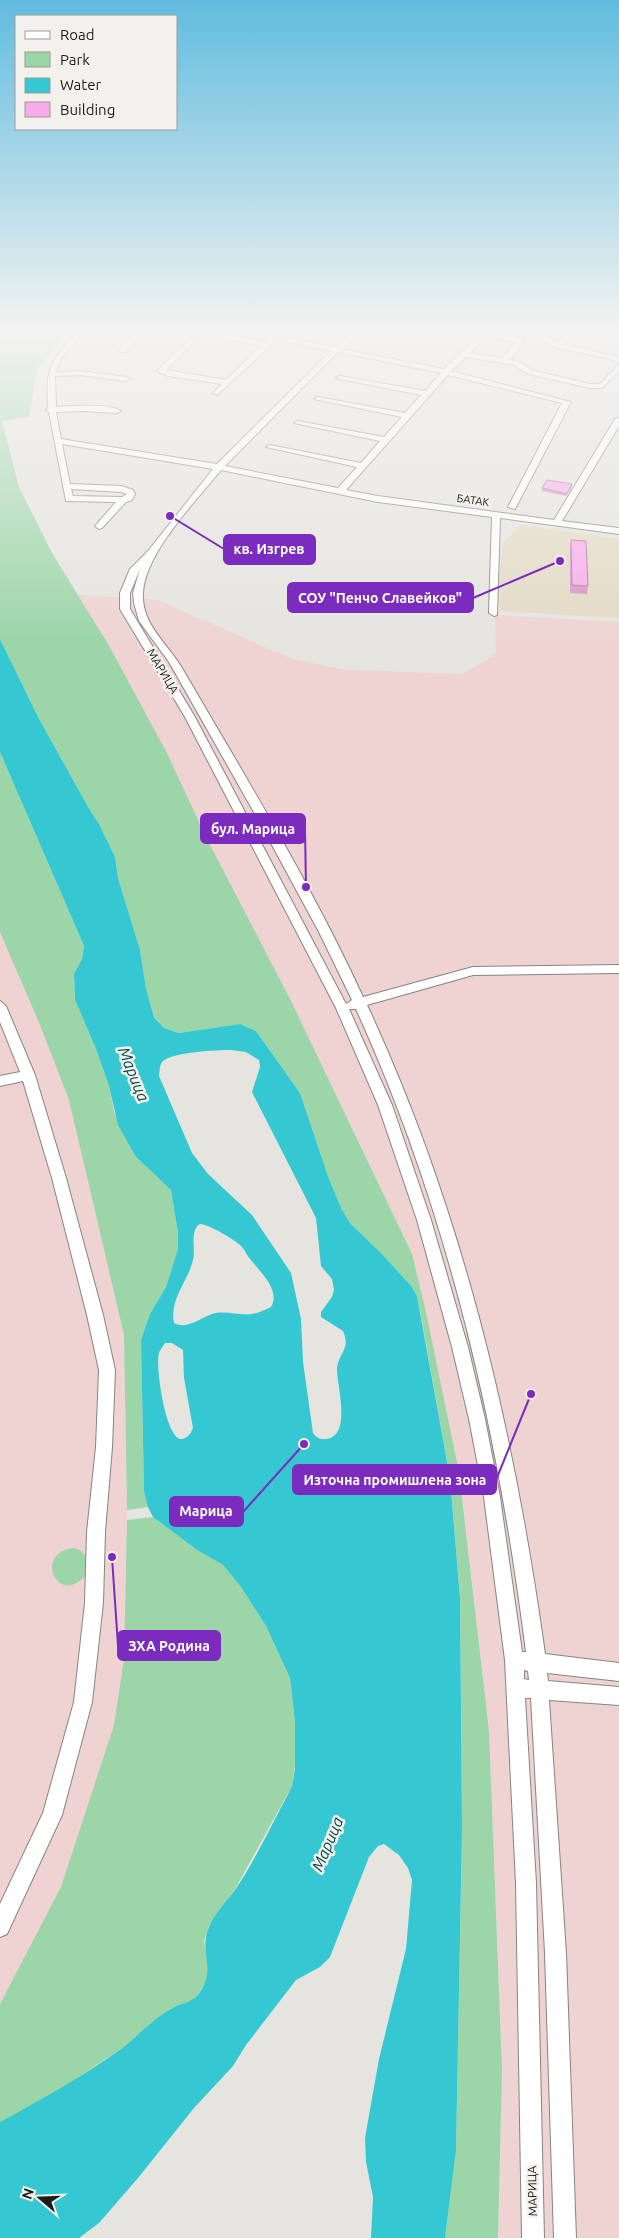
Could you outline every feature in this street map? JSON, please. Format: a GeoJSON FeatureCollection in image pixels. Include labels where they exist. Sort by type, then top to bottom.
{"type":"FeatureCollection","features":[{"type":"Feature","properties":{"kind":"street"},"geometry":{"type":"LineString","coordinates":[[57,437],[68,499],[123,500],[129,498],[130,492],[66,486]]}},
{"type":"Feature","properties":{"kind":"street","name":"МАРИЦА"},"geometry":{"type":"LineString","coordinates":[[249,437],[219,467],[151,553],[135,569],[125,593],[125,610],[190,717],[342,1008],[385,1105],[424,1220],[460,1346],[492,1497],[514,1660],[526,1883],[533,2238]]}},
{"type":"Feature","properties":{"kind":"street"},"geometry":{"type":"LineString","coordinates":[[373,437],[386,440]]}},
{"type":"Feature","properties":{"kind":"street"},"geometry":{"type":"LineString","coordinates":[[340,492],[388,437]]}},
{"type":"Feature","properties":{"kind":"street"},"geometry":{"type":"LineString","coordinates":[[512,507],[548,437]]}},
{"type":"Feature","properties":{"kind":"street"},"geometry":{"type":"LineString","coordinates":[[556,523],[608,437]]}},
{"type":"Feature","properties":{"kind":"street","name":"БАТАК"},"geometry":{"type":"LineString","coordinates":[[58,441],[219,467],[340,492],[619,532]]}},
{"type":"Feature","properties":{"kind":"street"},"geometry":{"type":"LineString","coordinates":[[270,447],[364,466]]}},
{"type":"Feature","properties":{"kind":"street"},"geometry":{"type":"LineString","coordinates":[[99,526],[123,500]]}},
{"type":"Feature","properties":{"kind":"street"},"geometry":{"type":"LineString","coordinates":[[494,613],[496,515]]}},
{"type":"Feature","properties":{"kind":"street","name":"МАРИЦА"},"geometry":{"type":"LineString","coordinates":[[151,553],[138,593],[141,613],[149,629],[173,661],[311,904],[360,1003],[403,1102],[444,1217],[480,1344],[512,1495],[539,1690],[556,1927],[565,2238]]}},
{"type":"Feature","properties":{"kind":"street"},"geometry":{"type":"LineString","coordinates":[[342,1008],[473,971],[619,969]]}},
{"type":"Feature","properties":{"kind":"street"},"geometry":{"type":"LineString","coordinates":[[0,1006],[28,1075],[59,1178],[95,1315],[106,1370],[104,1447],[96,1532],[94,1603],[83,1702],[52,1815],[0,1927]]}},
{"type":"Feature","properties":{"kind":"street"},"geometry":{"type":"LineString","coordinates":[[0,1082],[28,1075]]}},
{"type":"Feature","properties":{"kind":"street"},"geometry":{"type":"LineString","coordinates":[[514,1660],[619,1672]]}},
{"type":"Feature","properties":{"kind":"street"},"geometry":{"type":"LineString","coordinates":[[515,1688],[619,1696]]}},
{"type":"Feature","properties":{"kind":"shaded area"},"geometry":{"type":"Polygon","coordinates":[[[521,525],[619,539],[619,618],[500,611],[499,579],[503,543],[521,525]]]}},
{"type":"Feature","properties":{"kind":"shaded area"},"geometry":{"type":"Polygon","coordinates":[[[78,595],[158,600],[292,659],[346,670],[463,674],[496,654],[495,615],[619,622],[619,2238],[498,2238],[502,2070],[489,1731],[460,1477],[412,1254],[206,837],[167,753],[78,595]]]}},
{"type":"Feature","properties":{"kind":"shaded area"},"geometry":{"type":"Polygon","coordinates":[[[0,932],[40,1025],[69,1100],[124,1335],[127,1520],[124,1660],[114,1725],[61,1887],[0,2004],[0,932]]]}},
{"type":"Feature","properties":{"kind":"green space"},"geometry":{"type":"Polygon","coordinates":[[[0,437],[6,437],[19,487],[52,553],[108,644],[167,753],[206,837],[291,1001],[412,1254],[460,1477],[450,1478],[417,1296],[412,1287],[383,1255],[350,1223],[342,1210],[329,1179],[300,1093],[256,1031],[240,1024],[179,1033],[164,1028],[154,1016],[146,989],[140,950],[118,878],[115,857],[99,824],[38,717],[0,639],[0,437]]]}},
{"type":"Feature","properties":{"kind":"green space"},"geometry":{"type":"Polygon","coordinates":[[[0,752],[84,946],[82,959],[74,974],[75,1000],[96,1049],[109,1086],[114,1112],[136,1157],[171,1190],[178,1233],[178,1249],[166,1287],[150,1314],[141,1340],[144,1492],[148,1507],[127,1510],[124,1335],[69,1100],[40,1025],[0,932],[0,752]]]}},
{"type":"Feature","properties":{"kind":"green space"},"geometry":{"type":"Polygon","coordinates":[[[451,1489],[461,1489],[489,1731],[502,2070],[498,2238],[445,2238],[456,2151],[462,1828],[460,1598],[451,1489]]]}},
{"type":"Feature","properties":{"kind":"green space"},"geometry":{"type":"Polygon","coordinates":[[[153,1517],[197,1550],[223,1565],[241,1587],[266,1626],[290,1678],[295,1722],[296,1759],[292,1786],[235,1889],[209,1926],[204,1941],[209,1971],[207,1981],[194,2000],[172,2008],[121,2049],[59,2090],[0,2122],[0,2004],[61,1887],[114,1725],[124,1659],[127,1520],[153,1517]]]}},
{"type":"Feature","properties":{"kind":"green space"},"geometry":{"type":"Polygon","coordinates":[[[74,1548],[80,1550],[88,1558],[86,1575],[75,1583],[66,1585],[59,1582],[54,1575],[52,1567],[54,1559],[62,1552],[74,1548]]]}},
{"type":"Feature","properties":{"kind":"water"},"geometry":{"type":"Polygon","coordinates":[[[0,639],[38,717],[99,824],[115,857],[118,878],[140,950],[146,989],[154,1017],[164,1028],[179,1033],[240,1024],[256,1031],[300,1093],[329,1179],[342,1210],[350,1223],[383,1255],[412,1287],[417,1296],[450,1478],[460,1598],[462,1828],[456,2151],[445,2238],[371,2238],[373,2197],[366,2162],[365,2138],[379,2059],[406,1949],[412,1880],[408,1868],[399,1855],[384,1844],[378,1846],[369,1857],[330,1957],[320,1967],[296,1980],[246,2045],[233,2066],[194,2108],[99,2223],[79,2238],[0,2238],[0,2122],[92,2069],[121,2049],[164,2013],[190,2001],[200,1992],[207,1975],[205,1945],[211,1922],[249,1868],[292,1786],[295,1769],[295,1722],[290,1678],[266,1626],[241,1587],[223,1565],[197,1550],[153,1517],[148,1507],[144,1492],[141,1340],[150,1314],[166,1287],[178,1249],[178,1233],[171,1190],[136,1157],[118,1125],[109,1086],[96,1049],[75,1000],[74,974],[82,959],[84,946],[0,752],[0,639]],[[231,1050],[176,1055],[163,1061],[159,1076],[192,1153],[208,1174],[252,1215],[291,1273],[301,1319],[303,1362],[313,1433],[318,1438],[326,1439],[334,1436],[339,1429],[341,1408],[337,1368],[346,1342],[343,1331],[321,1317],[321,1312],[332,1297],[334,1290],[332,1279],[321,1266],[316,1218],[252,1092],[260,1067],[259,1060],[246,1052],[231,1050]],[[200,1224],[194,1235],[194,1256],[191,1268],[174,1306],[174,1323],[179,1325],[189,1324],[217,1313],[252,1314],[271,1307],[273,1294],[271,1288],[242,1247],[209,1227],[200,1224]],[[165,1343],[159,1353],[160,1386],[167,1416],[176,1436],[182,1439],[186,1438],[193,1428],[184,1378],[183,1350],[172,1343],[165,1343]]]}},
{"type":"Feature","properties":{"kind":"building"},"geometry":{"type":"Polygon","coordinates":[[[547,480],[572,484],[567,494],[542,488],[547,480]]]}},
{"type":"Feature","properties":{"kind":"building"},"geometry":{"type":"Polygon","coordinates":[[[571,540],[586,541],[588,586],[572,585],[571,540]]]}},
{"type":"Feature","properties":{"kind":"place","name":"кв. Изгрев"},"geometry":{"type":"Point","coordinates":[170,516]}},
{"type":"Feature","properties":{"kind":"place","name":"СОУ \"Пенчо Славейков\""},"geometry":{"type":"Point","coordinates":[560,561]}},
{"type":"Feature","properties":{"kind":"place","name":"бул. Марица"},"geometry":{"type":"Point","coordinates":[306,887]}},
{"type":"Feature","properties":{"kind":"place","name":"Източна промишлена зона"},"geometry":{"type":"Point","coordinates":[531,1394]}},
{"type":"Feature","properties":{"kind":"place","name":"Марица"},"geometry":{"type":"Point","coordinates":[304,1444]}},
{"type":"Feature","properties":{"kind":"place","name":"ЗХА Родина"},"geometry":{"type":"Point","coordinates":[112,1557]}}]}
